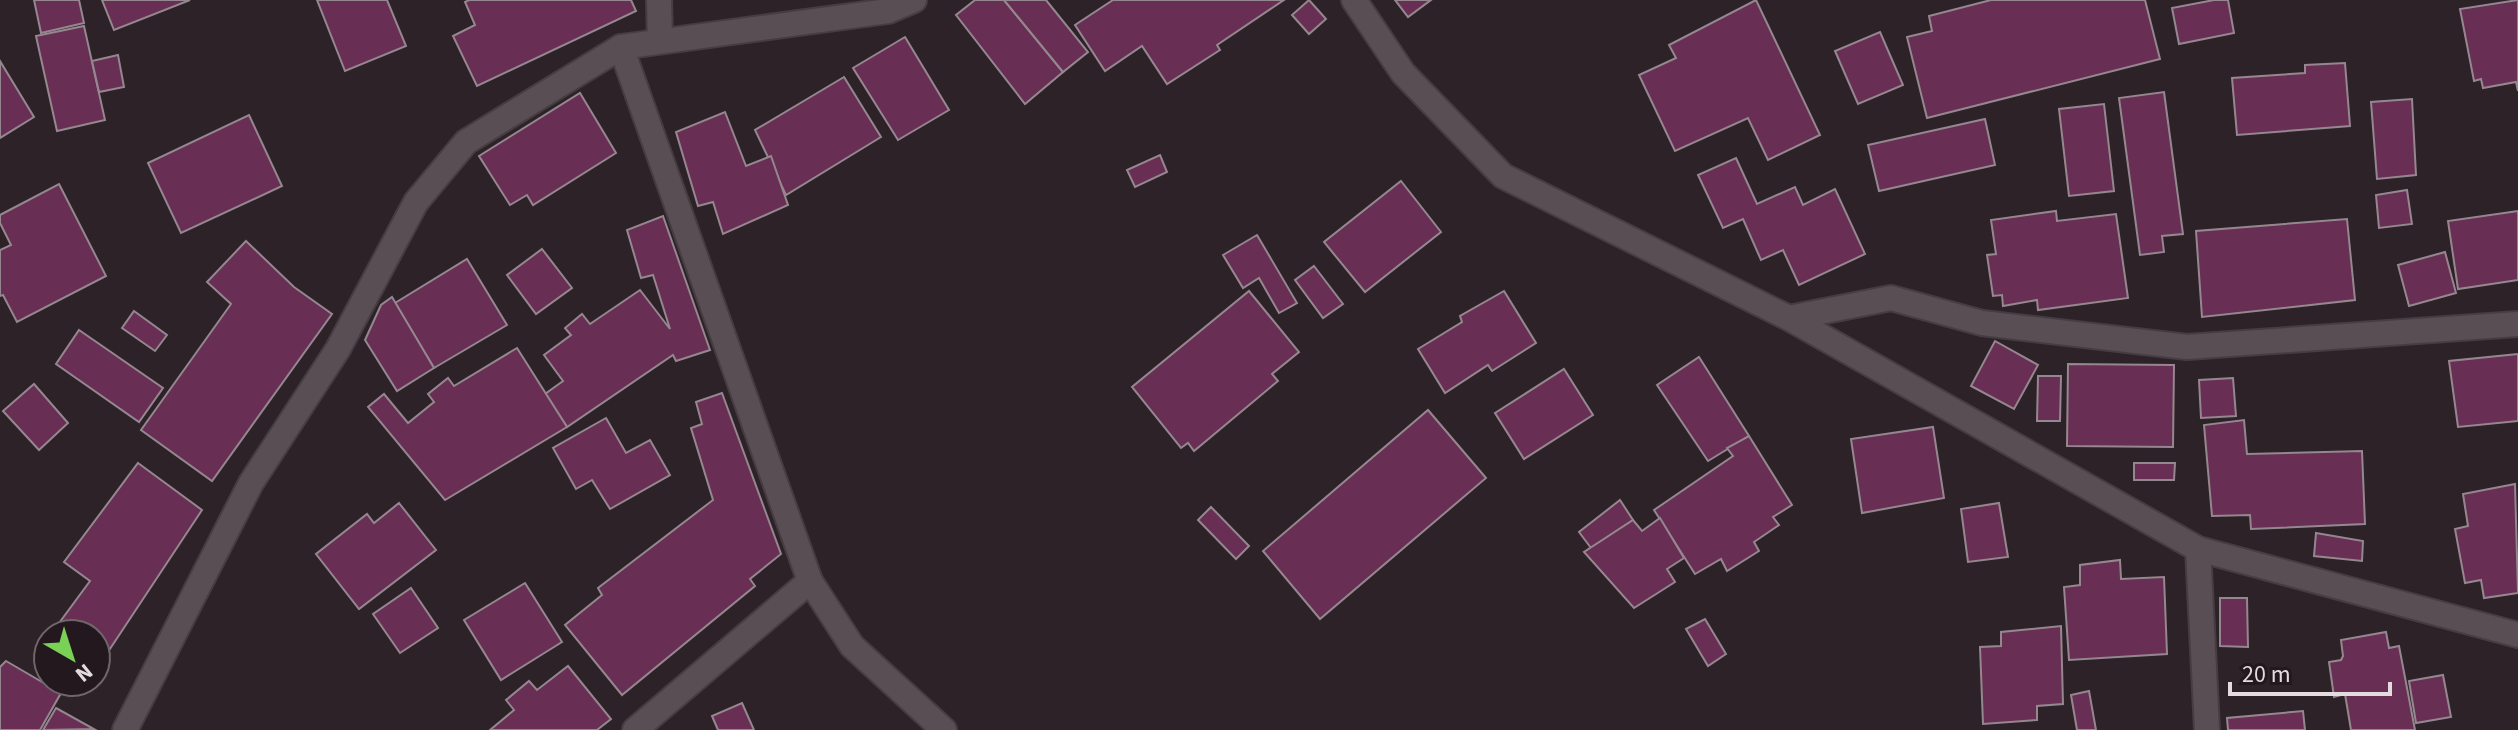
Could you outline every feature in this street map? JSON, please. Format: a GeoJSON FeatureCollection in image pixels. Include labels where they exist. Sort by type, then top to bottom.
{"type":"FeatureCollection","features":[{"type":"Feature","properties":{"kind":"street"},"geometry":{"type":"LineString","coordinates":[[659,0],[660,41]]}},
{"type":"Feature","properties":{"kind":"street"},"geometry":{"type":"LineString","coordinates":[[125,730],[251,483],[338,349],[416,202],[466,142],[621,47],[888,11],[914,0]]}},
{"type":"Feature","properties":{"kind":"street"},"geometry":{"type":"LineString","coordinates":[[1354,0],[1403,73],[1503,176],[1789,318],[2198,549],[2518,635]]}},
{"type":"Feature","properties":{"kind":"street"},"geometry":{"type":"LineString","coordinates":[[621,47],[810,581],[852,646],[944,730]]}},
{"type":"Feature","properties":{"kind":"street"},"geometry":{"type":"LineString","coordinates":[[1789,318],[1891,298],[1982,323],[2187,347],[2518,324]]}},
{"type":"Feature","properties":{"kind":"street"},"geometry":{"type":"LineString","coordinates":[[2198,549],[2207,730]]}},
{"type":"Feature","properties":{"kind":"street"},"geometry":{"type":"LineString","coordinates":[[635,730],[810,581]]}},
{"type":"Feature","properties":{"kind":"building"},"geometry":{"type":"Polygon","coordinates":[[[34,0],[79,0],[84,23],[41,33],[34,0]]]}},
{"type":"Feature","properties":{"kind":"building"},"geometry":{"type":"Polygon","coordinates":[[[102,0],[190,0],[114,30],[102,0]]]}},
{"type":"Feature","properties":{"kind":"building"},"geometry":{"type":"Polygon","coordinates":[[[317,0],[387,0],[406,46],[345,71],[317,0]]]}},
{"type":"Feature","properties":{"kind":"building"},"geometry":{"type":"Polygon","coordinates":[[[631,0],[636,11],[477,86],[453,36],[475,25],[465,2],[631,0]]]}},
{"type":"Feature","properties":{"kind":"building"},"geometry":{"type":"Polygon","coordinates":[[[975,0],[1004,0],[1063,72],[1025,104],[956,15],[975,0]]]}},
{"type":"Feature","properties":{"kind":"building"},"geometry":{"type":"Polygon","coordinates":[[[1004,0],[1046,0],[1088,52],[1063,72],[1004,0]]]}},
{"type":"Feature","properties":{"kind":"building"},"geometry":{"type":"Polygon","coordinates":[[[1113,0],[1284,0],[1217,45],[1220,50],[1167,84],[1142,46],[1105,71],[1075,25],[1113,0]]]}},
{"type":"Feature","properties":{"kind":"building"},"geometry":{"type":"Polygon","coordinates":[[[1309,0],[1326,19],[1309,34],[1292,15],[1309,0]]]}},
{"type":"Feature","properties":{"kind":"building"},"geometry":{"type":"Polygon","coordinates":[[[1395,0],[1431,0],[1408,17],[1395,0]]]}},
{"type":"Feature","properties":{"kind":"building"},"geometry":{"type":"Polygon","coordinates":[[[1756,0],[1820,135],[1768,160],[1748,118],[1675,151],[1639,75],[1676,58],[1669,45],[1756,0]]]}},
{"type":"Feature","properties":{"kind":"building"},"geometry":{"type":"Polygon","coordinates":[[[1991,0],[2145,0],[2160,59],[1927,118],[1907,37],[1932,31],[1929,16],[1991,0]]]}},
{"type":"Feature","properties":{"kind":"building"},"geometry":{"type":"Polygon","coordinates":[[[2228,0],[2234,33],[2179,44],[2172,8],[2228,0]]]}},
{"type":"Feature","properties":{"kind":"building"},"geometry":{"type":"Polygon","coordinates":[[[2518,0],[2518,91],[2516,82],[2483,88],[2481,79],[2474,81],[2460,9],[2518,0]]]}},
{"type":"Feature","properties":{"kind":"building"},"geometry":{"type":"Polygon","coordinates":[[[84,26],[105,120],[57,131],[36,36],[84,26]]]}},
{"type":"Feature","properties":{"kind":"building"},"geometry":{"type":"Polygon","coordinates":[[[1880,32],[1903,85],[1858,104],[1835,51],[1880,32]]]}},
{"type":"Feature","properties":{"kind":"building"},"geometry":{"type":"Polygon","coordinates":[[[905,37],[949,110],[898,140],[853,68],[905,37]]]}},
{"type":"Feature","properties":{"kind":"building"},"geometry":{"type":"Polygon","coordinates":[[[118,55],[124,87],[99,92],[92,61],[118,55]]]}},
{"type":"Feature","properties":{"kind":"building"},"geometry":{"type":"Polygon","coordinates":[[[0,61],[34,117],[0,138],[0,61]]]}},
{"type":"Feature","properties":{"kind":"building"},"geometry":{"type":"Polygon","coordinates":[[[2345,63],[2350,126],[2237,135],[2232,78],[2305,73],[2305,65],[2345,63]]]}},
{"type":"Feature","properties":{"kind":"building"},"geometry":{"type":"Polygon","coordinates":[[[844,77],[881,137],[786,195],[755,130],[844,77]]]}},
{"type":"Feature","properties":{"kind":"building"},"geometry":{"type":"Polygon","coordinates":[[[2164,92],[2183,234],[2162,236],[2164,252],[2140,255],[2119,98],[2164,92]]]}},
{"type":"Feature","properties":{"kind":"building"},"geometry":{"type":"Polygon","coordinates":[[[580,93],[616,153],[533,205],[527,195],[510,205],[479,156],[580,93]]]}},
{"type":"Feature","properties":{"kind":"building"},"geometry":{"type":"Polygon","coordinates":[[[2412,99],[2416,175],[2377,179],[2371,102],[2412,99]]]}},
{"type":"Feature","properties":{"kind":"building"},"geometry":{"type":"Polygon","coordinates":[[[2104,104],[2114,191],[2069,196],[2059,109],[2104,104]]]}},
{"type":"Feature","properties":{"kind":"building"},"geometry":{"type":"Polygon","coordinates":[[[725,112],[746,166],[771,156],[788,205],[723,234],[713,202],[698,206],[676,132],[725,112]]]}},
{"type":"Feature","properties":{"kind":"building"},"geometry":{"type":"Polygon","coordinates":[[[249,115],[282,186],[181,233],[148,163],[249,115]]]}},
{"type":"Feature","properties":{"kind":"building"},"geometry":{"type":"Polygon","coordinates":[[[1985,119],[1995,165],[1879,191],[1868,145],[1985,119]]]}},
{"type":"Feature","properties":{"kind":"building"},"geometry":{"type":"Polygon","coordinates":[[[1160,155],[1167,172],[1135,187],[1127,170],[1160,155]]]}},
{"type":"Feature","properties":{"kind":"building"},"geometry":{"type":"Polygon","coordinates":[[[1736,158],[1757,204],[1795,187],[1803,205],[1835,189],[1865,254],[1799,285],[1783,250],[1761,260],[1743,219],[1723,228],[1698,175],[1736,158]]]}},
{"type":"Feature","properties":{"kind":"building"},"geometry":{"type":"Polygon","coordinates":[[[1401,181],[1441,232],[1365,292],[1324,242],[1401,181]]]}},
{"type":"Feature","properties":{"kind":"building"},"geometry":{"type":"Polygon","coordinates":[[[59,184],[106,276],[17,322],[3,295],[0,296],[0,250],[11,245],[0,223],[0,215],[59,184]]]}},
{"type":"Feature","properties":{"kind":"building"},"geometry":{"type":"Polygon","coordinates":[[[2407,190],[2412,224],[2379,228],[2376,195],[2407,190]]]}},
{"type":"Feature","properties":{"kind":"building"},"geometry":{"type":"Polygon","coordinates":[[[2056,211],[2057,221],[2116,214],[2128,298],[2038,310],[2037,300],[2003,306],[2002,295],[1993,296],[1987,255],[1996,254],[1991,220],[2056,211]]]}},
{"type":"Feature","properties":{"kind":"building"},"geometry":{"type":"Polygon","coordinates":[[[2518,211],[2518,280],[2458,289],[2448,221],[2518,211]]]}},
{"type":"Feature","properties":{"kind":"building"},"geometry":{"type":"Polygon","coordinates":[[[663,216],[710,350],[676,361],[673,355],[567,427],[545,394],[563,381],[544,355],[571,335],[565,328],[582,314],[590,324],[640,290],[670,329],[653,275],[641,278],[627,230],[663,216]]]}},
{"type":"Feature","properties":{"kind":"building"},"geometry":{"type":"Polygon","coordinates":[[[2347,219],[2355,300],[2202,317],[2196,231],[2347,219]]]}},
{"type":"Feature","properties":{"kind":"building"},"geometry":{"type":"Polygon","coordinates":[[[1257,235],[1297,303],[1279,313],[1259,278],[1243,288],[1223,255],[1257,235]]]}},
{"type":"Feature","properties":{"kind":"building"},"geometry":{"type":"Polygon","coordinates":[[[246,241],[294,287],[332,314],[212,481],[141,430],[231,304],[207,282],[246,241]]]}},
{"type":"Feature","properties":{"kind":"building"},"geometry":{"type":"Polygon","coordinates":[[[542,249],[572,288],[536,314],[507,275],[542,249]]]}},
{"type":"Feature","properties":{"kind":"building"},"geometry":{"type":"Polygon","coordinates":[[[2445,252],[2456,293],[2409,306],[2398,265],[2445,252]]]}},
{"type":"Feature","properties":{"kind":"building"},"geometry":{"type":"Polygon","coordinates":[[[467,259],[507,325],[434,368],[395,303],[467,259]]]}},
{"type":"Feature","properties":{"kind":"building"},"geometry":{"type":"Polygon","coordinates":[[[1314,266],[1343,304],[1323,318],[1295,280],[1314,266]]]}},
{"type":"Feature","properties":{"kind":"building"},"geometry":{"type":"Polygon","coordinates":[[[1249,291],[1299,352],[1272,374],[1278,381],[1194,451],[1188,443],[1181,448],[1132,387],[1249,291]]]}},
{"type":"Feature","properties":{"kind":"building"},"geometry":{"type":"Polygon","coordinates":[[[1504,291],[1536,343],[1492,371],[1488,365],[1445,393],[1418,349],[1462,322],[1460,316],[1504,291]]]}},
{"type":"Feature","properties":{"kind":"building"},"geometry":{"type":"Polygon","coordinates":[[[392,297],[434,368],[397,391],[365,340],[381,305],[392,297]]]}},
{"type":"Feature","properties":{"kind":"building"},"geometry":{"type":"Polygon","coordinates":[[[134,311],[167,335],[155,351],[122,328],[134,311]]]}},
{"type":"Feature","properties":{"kind":"building"},"geometry":{"type":"Polygon","coordinates":[[[79,330],[163,388],[139,422],[56,364],[79,330]]]}},
{"type":"Feature","properties":{"kind":"building"},"geometry":{"type":"Polygon","coordinates":[[[1995,341],[2038,365],[2014,409],[1971,386],[1995,341]]]}},
{"type":"Feature","properties":{"kind":"building"},"geometry":{"type":"Polygon","coordinates":[[[517,348],[567,427],[445,500],[368,407],[384,394],[408,423],[434,402],[428,394],[448,378],[454,386],[517,348]]]}},
{"type":"Feature","properties":{"kind":"building"},"geometry":{"type":"Polygon","coordinates":[[[2518,354],[2518,421],[2458,427],[2449,361],[2518,354]]]}},
{"type":"Feature","properties":{"kind":"building"},"geometry":{"type":"Polygon","coordinates":[[[1699,357],[1749,436],[1708,461],[1657,385],[1699,357]]]}},
{"type":"Feature","properties":{"kind":"building"},"geometry":{"type":"Polygon","coordinates":[[[2068,364],[2174,365],[2173,447],[2067,446],[2068,364]]]}},
{"type":"Feature","properties":{"kind":"building"},"geometry":{"type":"Polygon","coordinates":[[[1564,369],[1593,415],[1524,459],[1495,413],[1564,369]]]}},
{"type":"Feature","properties":{"kind":"building"},"geometry":{"type":"Polygon","coordinates":[[[2038,376],[2061,376],[2060,421],[2037,421],[2038,376]]]}},
{"type":"Feature","properties":{"kind":"building"},"geometry":{"type":"Polygon","coordinates":[[[2233,378],[2236,416],[2201,418],[2199,380],[2233,378]]]}},
{"type":"Feature","properties":{"kind":"building"},"geometry":{"type":"Polygon","coordinates":[[[34,384],[68,423],[39,450],[3,411],[34,384]]]}},
{"type":"Feature","properties":{"kind":"building"},"geometry":{"type":"Polygon","coordinates":[[[722,393],[781,554],[750,579],[755,586],[622,695],[565,625],[602,595],[598,588],[713,500],[691,428],[702,424],[696,402],[722,393]]]}},
{"type":"Feature","properties":{"kind":"building"},"geometry":{"type":"Polygon","coordinates":[[[1428,410],[1486,478],[1320,619],[1263,551],[1428,410]]]}},
{"type":"Feature","properties":{"kind":"building"},"geometry":{"type":"Polygon","coordinates":[[[606,418],[626,453],[650,440],[670,475],[610,509],[592,480],[576,489],[553,448],[606,418]]]}},
{"type":"Feature","properties":{"kind":"building"},"geometry":{"type":"Polygon","coordinates":[[[2244,420],[2247,454],[2362,451],[2365,524],[2251,529],[2250,515],[2212,516],[2204,425],[2244,420]]]}},
{"type":"Feature","properties":{"kind":"building"},"geometry":{"type":"Polygon","coordinates":[[[1933,427],[1944,498],[1862,513],[1851,439],[1933,427]]]}},
{"type":"Feature","properties":{"kind":"building"},"geometry":{"type":"Polygon","coordinates":[[[1749,436],[1792,505],[1773,517],[1779,525],[1754,542],[1759,551],[1727,571],[1721,559],[1695,574],[1654,510],[1733,456],[1727,448],[1749,436]]]}},
{"type":"Feature","properties":{"kind":"building"},"geometry":{"type":"Polygon","coordinates":[[[138,463],[202,510],[112,646],[112,618],[63,618],[90,581],[64,562],[138,463]]]}},
{"type":"Feature","properties":{"kind":"building"},"geometry":{"type":"Polygon","coordinates":[[[2134,463],[2175,463],[2174,480],[2134,480],[2134,463]]]}},
{"type":"Feature","properties":{"kind":"building"},"geometry":{"type":"Polygon","coordinates":[[[2515,484],[2518,593],[2484,598],[2481,580],[2465,583],[2455,529],[2468,526],[2463,494],[2515,484]]]}},
{"type":"Feature","properties":{"kind":"building"},"geometry":{"type":"Polygon","coordinates":[[[1620,500],[1633,520],[1591,548],[1579,532],[1620,500]]]}},
{"type":"Feature","properties":{"kind":"building"},"geometry":{"type":"Polygon","coordinates":[[[399,503],[436,550],[359,609],[316,554],[367,514],[374,523],[399,503]]]}},
{"type":"Feature","properties":{"kind":"building"},"geometry":{"type":"Polygon","coordinates":[[[1999,503],[2008,557],[1968,562],[1961,509],[1999,503]]]}},
{"type":"Feature","properties":{"kind":"building"},"geometry":{"type":"Polygon","coordinates":[[[1211,507],[1249,546],[1236,559],[1198,520],[1211,507]]]}},
{"type":"Feature","properties":{"kind":"building"},"geometry":{"type":"Polygon","coordinates":[[[1660,518],[1684,558],[1667,569],[1675,582],[1634,608],[1584,552],[1633,520],[1642,531],[1660,518]]]}},
{"type":"Feature","properties":{"kind":"building"},"geometry":{"type":"Polygon","coordinates":[[[2316,533],[2363,541],[2362,561],[2314,556],[2316,533]]]}},
{"type":"Feature","properties":{"kind":"building"},"geometry":{"type":"Polygon","coordinates":[[[2120,560],[2121,579],[2164,577],[2167,654],[2069,660],[2064,587],[2080,585],[2080,565],[2120,560]]]}},
{"type":"Feature","properties":{"kind":"building"},"geometry":{"type":"Polygon","coordinates":[[[525,583],[562,642],[501,680],[464,620],[525,583]]]}},
{"type":"Feature","properties":{"kind":"building"},"geometry":{"type":"Polygon","coordinates":[[[411,588],[438,628],[400,653],[373,614],[411,588]]]}},
{"type":"Feature","properties":{"kind":"building"},"geometry":{"type":"Polygon","coordinates":[[[2220,598],[2247,598],[2248,647],[2220,646],[2220,598]]]}},
{"type":"Feature","properties":{"kind":"building"},"geometry":{"type":"Polygon","coordinates":[[[1705,619],[1726,654],[1708,666],[1686,629],[1705,619]]]}},
{"type":"Feature","properties":{"kind":"building"},"geometry":{"type":"Polygon","coordinates":[[[2061,626],[2063,704],[2037,706],[2037,720],[1983,724],[1980,647],[2001,646],[2001,632],[2061,626]]]}},
{"type":"Feature","properties":{"kind":"building"},"geometry":{"type":"Polygon","coordinates":[[[2386,632],[2389,648],[2399,646],[2415,730],[2351,730],[2345,694],[2334,697],[2329,662],[2341,660],[2341,640],[2386,632]]]}},
{"type":"Feature","properties":{"kind":"building"},"geometry":{"type":"Polygon","coordinates":[[[6,661],[32,676],[32,698],[58,698],[40,730],[0,730],[0,667],[6,661]]]}},
{"type":"Feature","properties":{"kind":"building"},"geometry":{"type":"Polygon","coordinates":[[[568,666],[611,719],[597,730],[490,730],[514,710],[506,700],[529,681],[537,690],[568,666]]]}},
{"type":"Feature","properties":{"kind":"building"},"geometry":{"type":"Polygon","coordinates":[[[2443,675],[2451,717],[2416,723],[2409,681],[2443,675]]]}},
{"type":"Feature","properties":{"kind":"building"},"geometry":{"type":"Polygon","coordinates":[[[2089,691],[2096,730],[2077,730],[2071,695],[2089,691]]]}},
{"type":"Feature","properties":{"kind":"building"},"geometry":{"type":"Polygon","coordinates":[[[742,703],[754,730],[718,730],[712,716],[742,703]]]}},
{"type":"Feature","properties":{"kind":"building"},"geometry":{"type":"Polygon","coordinates":[[[56,708],[94,729],[43,730],[56,708]]]}},
{"type":"Feature","properties":{"kind":"building"},"geometry":{"type":"Polygon","coordinates":[[[2303,711],[2305,730],[2228,730],[2227,718],[2303,711]]]}}]}
